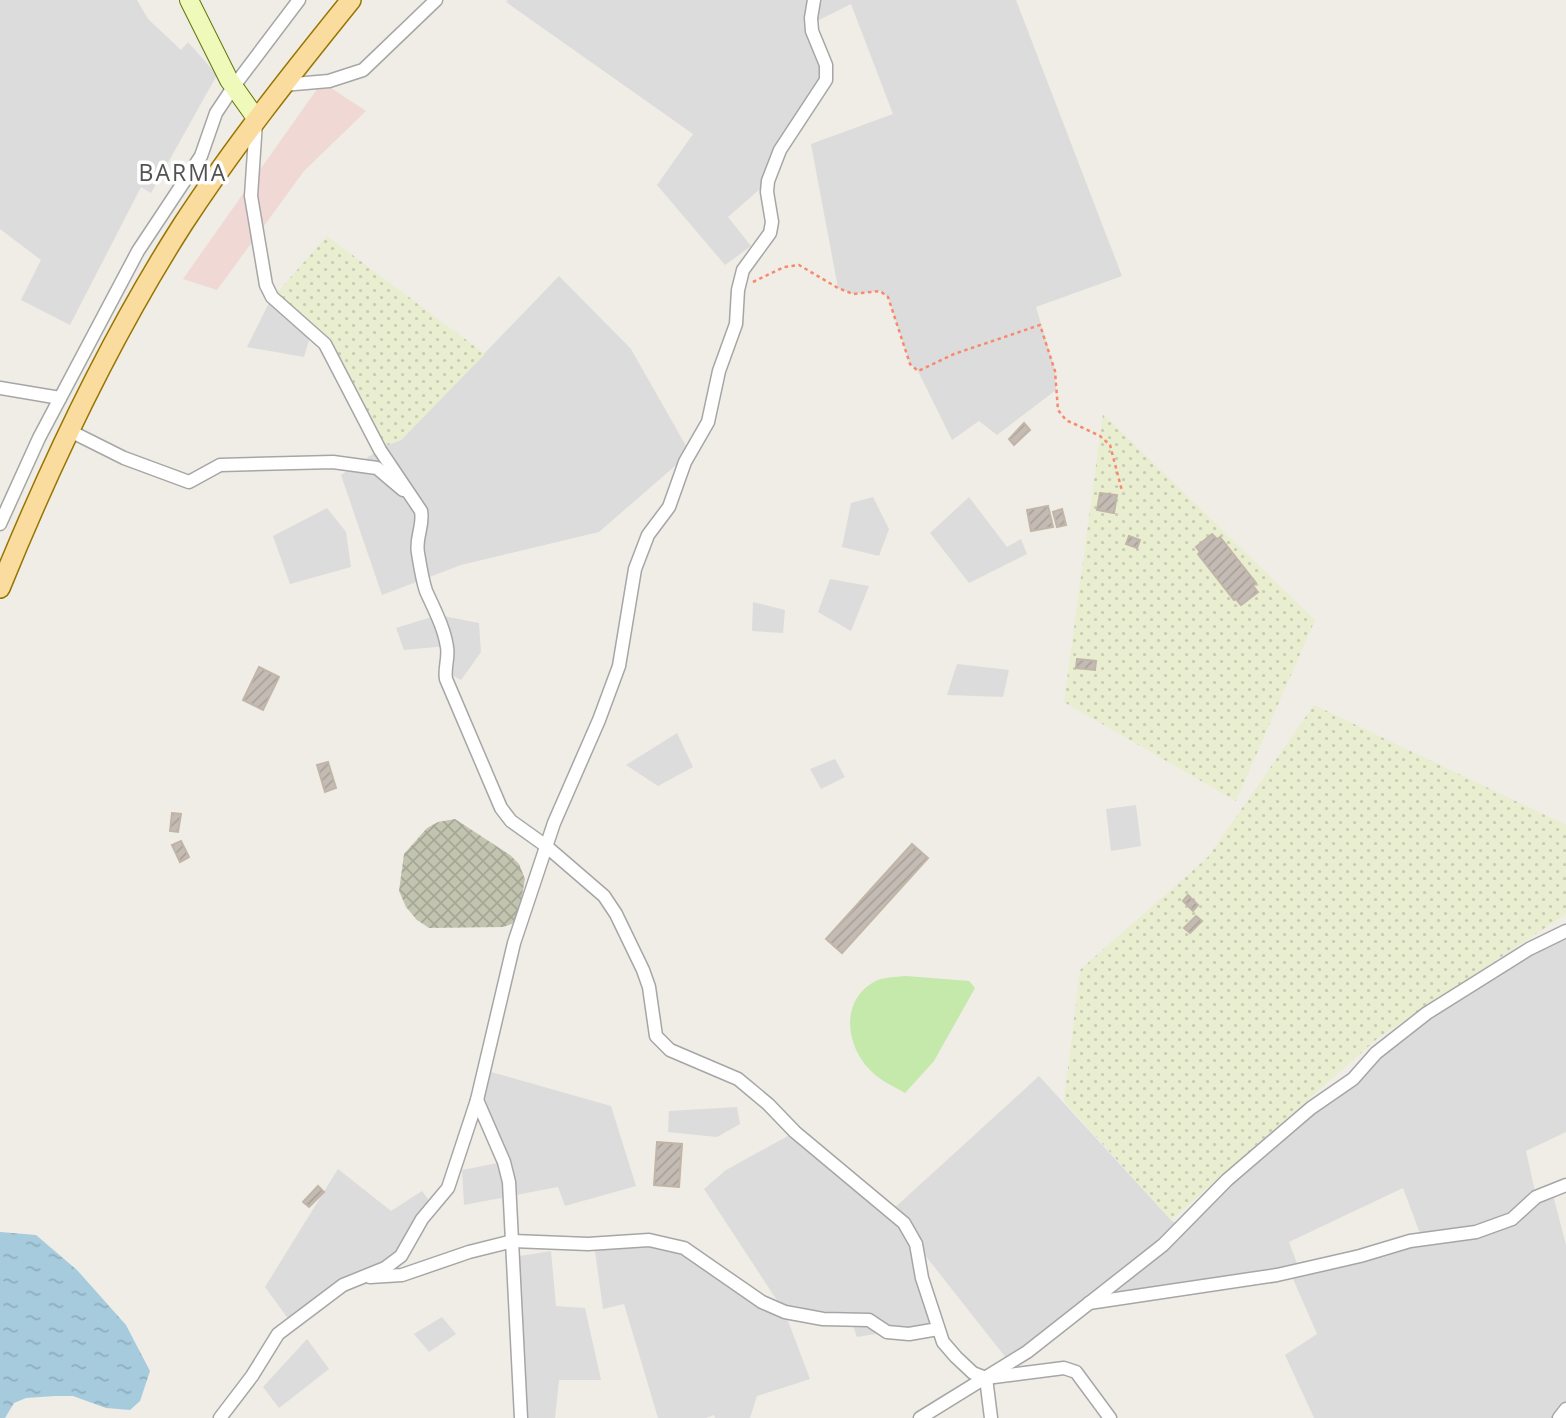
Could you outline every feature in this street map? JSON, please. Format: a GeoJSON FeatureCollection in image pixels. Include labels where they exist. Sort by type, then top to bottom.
{"type":"FeatureCollection","features":[{"type":"Feature","properties":{"kind":"main road"},"geometry":{"type":"LineString","coordinates":[[0,588],[70,431],[129,317],[182,226],[256,118],[351,0]]}},
{"type":"Feature","properties":{"kind":"street"},"geometry":{"type":"LineString","coordinates":[[189,0],[234,86],[256,118],[251,196],[266,285],[272,297],[325,344],[380,450],[421,511],[423,520],[417,550],[425,589],[437,611],[447,646],[448,656],[444,671],[446,679],[501,808],[511,821],[546,846],[604,896],[616,914],[649,987],[656,1036],[670,1050],[738,1079],[768,1104],[795,1132],[904,1223],[916,1244],[922,1278],[943,1342],[956,1357],[973,1373],[986,1378],[1064,1368],[1071,1370],[1082,1380],[1110,1418]]}},
{"type":"Feature","properties":{"kind":"street"},"geometry":{"type":"LineString","coordinates":[[0,524],[60,398],[138,251],[201,156],[216,113],[299,0]]}},
{"type":"Feature","properties":{"kind":"street"},"geometry":{"type":"LineString","coordinates":[[283,85],[329,81],[363,70],[436,0]]}},
{"type":"Feature","properties":{"kind":"street"},"geometry":{"type":"LineString","coordinates":[[220,1418],[252,1376],[278,1334],[343,1285],[385,1268],[401,1256],[422,1219],[448,1188],[477,1100],[514,943],[546,846],[619,666],[635,569],[648,535],[669,507],[685,462],[708,422],[719,371],[736,324],[738,290],[743,270],[769,233],[772,222],[768,181],[780,150],[826,80],[826,65],[812,31],[810,18],[814,0]]}},
{"type":"Feature","properties":{"kind":"street"},"geometry":{"type":"LineString","coordinates":[[0,388],[60,398]]}},
{"type":"Feature","properties":{"kind":"street"},"geometry":{"type":"LineString","coordinates":[[70,431],[124,457],[189,482],[220,465],[333,462],[377,468],[409,494]]}},
{"type":"Feature","properties":{"kind":"street"},"geometry":{"type":"LineString","coordinates":[[920,1418],[1027,1352],[1163,1245],[1227,1180],[1311,1108],[1353,1079],[1376,1053],[1427,1013],[1529,949],[1566,931]]}},
{"type":"Feature","properties":{"kind":"street"},"geometry":{"type":"LineString","coordinates":[[477,1100],[509,1182],[521,1418]]}},
{"type":"Feature","properties":{"kind":"street"},"geometry":{"type":"LineString","coordinates":[[1087,1303],[1277,1275],[1360,1256],[1410,1241],[1476,1232],[1512,1219],[1536,1197],[1566,1185]]}},
{"type":"Feature","properties":{"kind":"street"},"geometry":{"type":"LineString","coordinates":[[359,1278],[402,1275],[469,1252],[513,1241],[588,1244],[649,1240],[684,1248],[762,1303],[785,1312],[823,1319],[869,1320],[887,1332],[909,1334],[938,1329]]}},
{"type":"Feature","properties":{"kind":"street"},"geometry":{"type":"LineString","coordinates":[[986,1378],[991,1418]]}},
{"type":"Feature","properties":{"kind":"street"},"geometry":{"type":"LineString","coordinates":[[1559,1418],[1566,1409]]}},
{"type":"Feature","properties":{"kind":"path"},"geometry":{"type":"LineString","coordinates":[[738,290],[784,267],[799,265],[853,294],[880,291],[888,297],[910,364],[918,371],[954,354],[1040,326],[1055,371],[1058,410],[1066,420],[1100,436],[1110,445],[1122,491]]}},
{"type":"Feature","properties":{"kind":"shaded area"},"geometry":{"type":"Polygon","coordinates":[[[0,0],[137,0],[148,19],[181,50],[188,42],[217,75],[151,193],[141,187],[70,325],[21,300],[41,260],[0,229],[0,0]]]}},
{"type":"Feature","properties":{"kind":"shaded area"},"geometry":{"type":"Polygon","coordinates":[[[1016,0],[1122,276],[1036,307],[1055,371],[1056,390],[997,435],[979,421],[952,440],[918,371],[910,364],[888,297],[880,291],[853,294],[838,288],[811,144],[893,114],[851,4],[811,24],[826,80],[767,183],[728,217],[751,246],[725,265],[657,185],[693,134],[506,2],[1016,0]]]}},
{"type":"Feature","properties":{"kind":"shaded area"},"geometry":{"type":"Polygon","coordinates":[[[322,82],[366,111],[304,171],[217,290],[183,279],[322,82]]]}},
{"type":"Feature","properties":{"kind":"shaded area"},"geometry":{"type":"Polygon","coordinates":[[[327,236],[485,354],[401,440],[385,446],[328,337],[276,294],[327,236]]]}},
{"type":"Feature","properties":{"kind":"shaded area"},"geometry":{"type":"Polygon","coordinates":[[[559,276],[631,349],[690,453],[599,532],[461,565],[382,595],[341,475],[385,446],[401,440],[559,276]]]}},
{"type":"Feature","properties":{"kind":"shaded area"},"geometry":{"type":"Polygon","coordinates":[[[270,301],[311,333],[304,357],[247,347],[270,301]]]}},
{"type":"Feature","properties":{"kind":"shaded area"},"geometry":{"type":"Polygon","coordinates":[[[1103,414],[1315,620],[1236,801],[1064,702],[1103,414]]]}},
{"type":"Feature","properties":{"kind":"shaded area"},"geometry":{"type":"Polygon","coordinates":[[[873,497],[889,529],[879,556],[842,547],[851,503],[873,497]]]}},
{"type":"Feature","properties":{"kind":"shaded area"},"geometry":{"type":"Polygon","coordinates":[[[969,497],[1007,547],[1021,539],[1027,554],[969,583],[930,533],[969,497]]]}},
{"type":"Feature","properties":{"kind":"shaded area"},"geometry":{"type":"Polygon","coordinates":[[[327,508],[346,532],[351,567],[290,584],[273,536],[327,508]]]}},
{"type":"Feature","properties":{"kind":"shaded area"},"geometry":{"type":"Polygon","coordinates":[[[830,579],[869,586],[851,631],[818,612],[830,579]]]}},
{"type":"Feature","properties":{"kind":"shaded area"},"geometry":{"type":"Polygon","coordinates":[[[753,602],[785,610],[783,633],[752,631],[753,602]]]}},
{"type":"Feature","properties":{"kind":"shaded area"},"geometry":{"type":"Polygon","coordinates":[[[438,615],[479,623],[481,652],[461,680],[444,671],[447,646],[404,650],[396,628],[438,615]]]}},
{"type":"Feature","properties":{"kind":"shaded area"},"geometry":{"type":"Polygon","coordinates":[[[957,664],[1009,670],[1003,697],[947,695],[957,664]]]}},
{"type":"Feature","properties":{"kind":"shaded area"},"geometry":{"type":"Polygon","coordinates":[[[1314,705],[1566,825],[1566,914],[1378,1038],[1171,1220],[1064,1101],[1080,970],[1208,857],[1314,705]]]}},
{"type":"Feature","properties":{"kind":"shaded area"},"geometry":{"type":"Polygon","coordinates":[[[677,733],[693,767],[658,786],[626,765],[677,733]]]}},
{"type":"Feature","properties":{"kind":"shaded area"},"geometry":{"type":"Polygon","coordinates":[[[835,759],[845,777],[821,789],[810,769],[835,759]]]}},
{"type":"Feature","properties":{"kind":"shaded area"},"geometry":{"type":"Polygon","coordinates":[[[1136,805],[1141,846],[1111,851],[1106,809],[1136,805]]]}},
{"type":"Feature","properties":{"kind":"shaded area"},"geometry":{"type":"Polygon","coordinates":[[[455,819],[510,855],[519,864],[525,879],[514,923],[503,927],[429,928],[417,920],[406,907],[399,891],[404,854],[427,828],[438,822],[455,819]]]}},
{"type":"Feature","properties":{"kind":"shaded area"},"geometry":{"type":"Polygon","coordinates":[[[1566,931],[1566,1132],[1526,1151],[1536,1196],[1552,1191],[1566,1245],[1566,1418],[1314,1418],[1285,1355],[1317,1334],[1290,1272],[1087,1303],[1010,1363],[917,1245],[938,1329],[857,1337],[851,1320],[785,1313],[810,1379],[757,1396],[750,1418],[715,1418],[714,1415],[706,1418],[658,1418],[624,1304],[603,1309],[594,1244],[667,1243],[784,1311],[704,1189],[726,1170],[795,1132],[891,1211],[1039,1076],[1171,1220],[1182,1227],[1376,1053],[1566,931]],[[1403,1188],[1289,1242],[1299,1269],[1422,1239],[1403,1188]]]}},
{"type":"Feature","properties":{"kind":"shaded area"},"geometry":{"type":"Polygon","coordinates":[[[484,1070],[611,1106],[636,1186],[565,1206],[558,1187],[464,1205],[462,1170],[503,1162],[477,1100],[484,1070]]]}},
{"type":"Feature","properties":{"kind":"shaded area"},"geometry":{"type":"Polygon","coordinates":[[[737,1107],[740,1124],[717,1137],[668,1132],[669,1111],[737,1107]]]}},
{"type":"Feature","properties":{"kind":"shaded area"},"geometry":{"type":"Polygon","coordinates":[[[338,1169],[391,1211],[422,1191],[433,1206],[401,1256],[343,1285],[292,1324],[265,1287],[338,1169]]]}},
{"type":"Feature","properties":{"kind":"shaded area"},"geometry":{"type":"Polygon","coordinates":[[[551,1251],[556,1306],[585,1308],[601,1380],[559,1380],[555,1418],[521,1418],[514,1257],[551,1251]]]}},
{"type":"Feature","properties":{"kind":"shaded area"},"geometry":{"type":"Polygon","coordinates":[[[442,1317],[456,1334],[429,1352],[414,1334],[442,1317]]]}},
{"type":"Feature","properties":{"kind":"shaded area"},"geometry":{"type":"Polygon","coordinates":[[[307,1339],[329,1369],[279,1408],[263,1387],[307,1339]]]}},
{"type":"Feature","properties":{"kind":"green space"},"geometry":{"type":"Polygon","coordinates":[[[906,976],[969,981],[975,988],[934,1061],[905,1093],[880,1078],[863,1062],[856,1050],[850,1025],[855,1001],[863,990],[881,979],[906,976]]]}},
{"type":"Feature","properties":{"kind":"water"},"geometry":{"type":"Polygon","coordinates":[[[0,1232],[36,1235],[77,1270],[126,1325],[150,1371],[140,1401],[130,1410],[106,1408],[73,1396],[55,1396],[26,1398],[14,1403],[5,1418],[0,1418],[0,1232]]]}},
{"type":"Feature","properties":{"kind":"building"},"geometry":{"type":"Polygon","coordinates":[[[1024,423],[1030,430],[1014,445],[1009,439],[1024,423]]]}},
{"type":"Feature","properties":{"kind":"building"},"geometry":{"type":"Polygon","coordinates":[[[1100,493],[1117,495],[1114,513],[1097,510],[1100,493]]]}},
{"type":"Feature","properties":{"kind":"building"},"geometry":{"type":"Polygon","coordinates":[[[1048,506],[1053,527],[1031,531],[1027,510],[1048,506]]]}},
{"type":"Feature","properties":{"kind":"building"},"geometry":{"type":"Polygon","coordinates":[[[1062,509],[1066,525],[1057,527],[1053,512],[1062,509]]]}},
{"type":"Feature","properties":{"kind":"building"},"geometry":{"type":"Polygon","coordinates":[[[1212,534],[1217,539],[1220,537],[1256,583],[1253,586],[1258,592],[1241,605],[1234,600],[1198,554],[1200,552],[1196,547],[1212,534]]]}},
{"type":"Feature","properties":{"kind":"building"},"geometry":{"type":"Polygon","coordinates":[[[1129,536],[1140,540],[1137,548],[1126,544],[1129,536]]]}},
{"type":"Feature","properties":{"kind":"building"},"geometry":{"type":"Polygon","coordinates":[[[1077,659],[1096,661],[1095,670],[1076,668],[1077,659]]]}},
{"type":"Feature","properties":{"kind":"building"},"geometry":{"type":"Polygon","coordinates":[[[259,667],[279,677],[263,710],[243,700],[259,667]]]}},
{"type":"Feature","properties":{"kind":"building"},"geometry":{"type":"Polygon","coordinates":[[[328,762],[336,788],[325,792],[317,765],[328,762]]]}},
{"type":"Feature","properties":{"kind":"building"},"geometry":{"type":"Polygon","coordinates":[[[172,813],[181,814],[178,832],[170,831],[172,813]]]}},
{"type":"Feature","properties":{"kind":"building"},"geometry":{"type":"Polygon","coordinates":[[[181,841],[189,857],[180,862],[172,845],[181,841]]]}},
{"type":"Feature","properties":{"kind":"building"},"geometry":{"type":"Polygon","coordinates":[[[912,844],[928,858],[842,953],[826,939],[912,844]]]}},
{"type":"Feature","properties":{"kind":"building"},"geometry":{"type":"Polygon","coordinates":[[[1188,895],[1198,905],[1193,911],[1183,901],[1188,895]]]}},
{"type":"Feature","properties":{"kind":"building"},"geometry":{"type":"Polygon","coordinates":[[[1196,916],[1202,921],[1190,933],[1184,928],[1196,916]]]}},
{"type":"Feature","properties":{"kind":"building"},"geometry":{"type":"Polygon","coordinates":[[[657,1142],[682,1144],[679,1187],[654,1185],[657,1142]]]}},
{"type":"Feature","properties":{"kind":"building"},"geometry":{"type":"Polygon","coordinates":[[[318,1186],[324,1192],[309,1207],[303,1202],[318,1186]]]}},
{"type":"Feature","properties":{"kind":"district","name":"BARMA"},"geometry":{"type":"Point","coordinates":[183,172]}}]}
